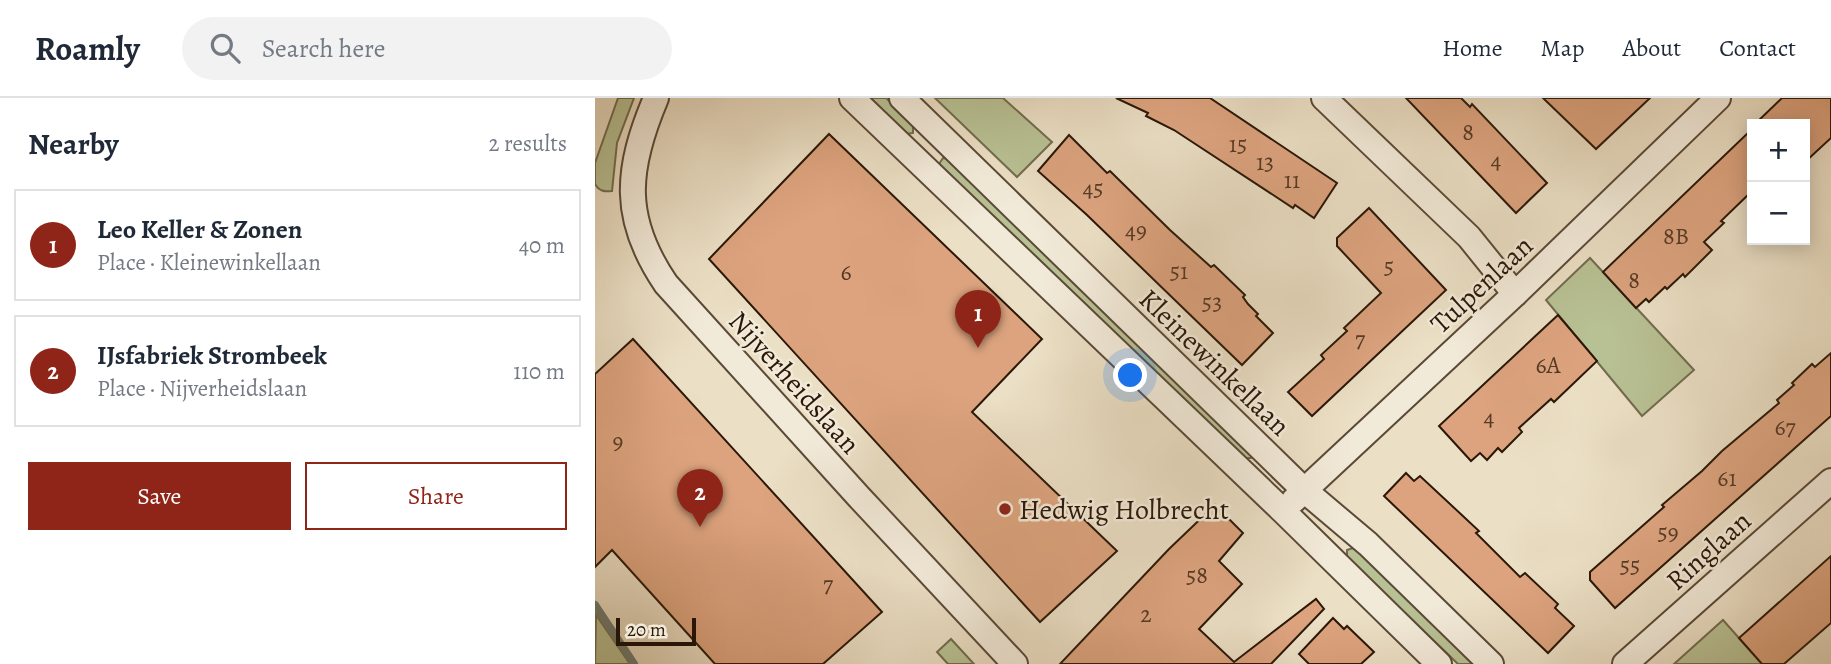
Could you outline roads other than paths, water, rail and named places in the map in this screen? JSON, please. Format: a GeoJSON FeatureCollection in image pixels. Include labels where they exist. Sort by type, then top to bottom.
{"type":"FeatureCollection","features":[{"type":"Feature","properties":{"kind":"street","name":"Nijverheidslaan"},"geometry":{"type":"LineString","coordinates":[[656,98],[637,147],[633,198],[645,249],[655,267],[666,284],[1015,664]]}},
{"type":"Feature","properties":{"kind":"street"},"geometry":{"type":"LineString","coordinates":[[852,98],[1439,664]]}},
{"type":"Feature","properties":{"kind":"street","name":"Kleinewinkellaan"},"geometry":{"type":"LineString","coordinates":[[902,98],[1304,490],[1368,544],[1491,664]]}},
{"type":"Feature","properties":{"kind":"street","name":"Tulpenlaan"},"geometry":{"type":"LineString","coordinates":[[1283,511],[1515,294],[1718,98]]}},
{"type":"Feature","properties":{"kind":"street"},"geometry":{"type":"LineString","coordinates":[[1330,100],[1469,237],[1515,294]]}},
{"type":"Feature","properties":{"kind":"street","name":"Ringlaan"},"geometry":{"type":"LineString","coordinates":[[1625,664],[1831,481]]}},
{"type":"Feature","properties":{"kind":"waterway"},"geometry":{"type":"LineString","coordinates":[[595,605],[634,664]]}},
{"type":"Feature","properties":{"kind":"place","name":"Leo Keller & Zonen"},"geometry":{"type":"Point","coordinates":[978,348]}},
{"type":"Feature","properties":{"kind":"place","name":"Hedwig Holbrecht"},"geometry":{"type":"Point","coordinates":[1005,509]}},
{"type":"Feature","properties":{"kind":"place","name":"IJsfabriek Strombeek"},"geometry":{"type":"Point","coordinates":[700,527]}}]}
